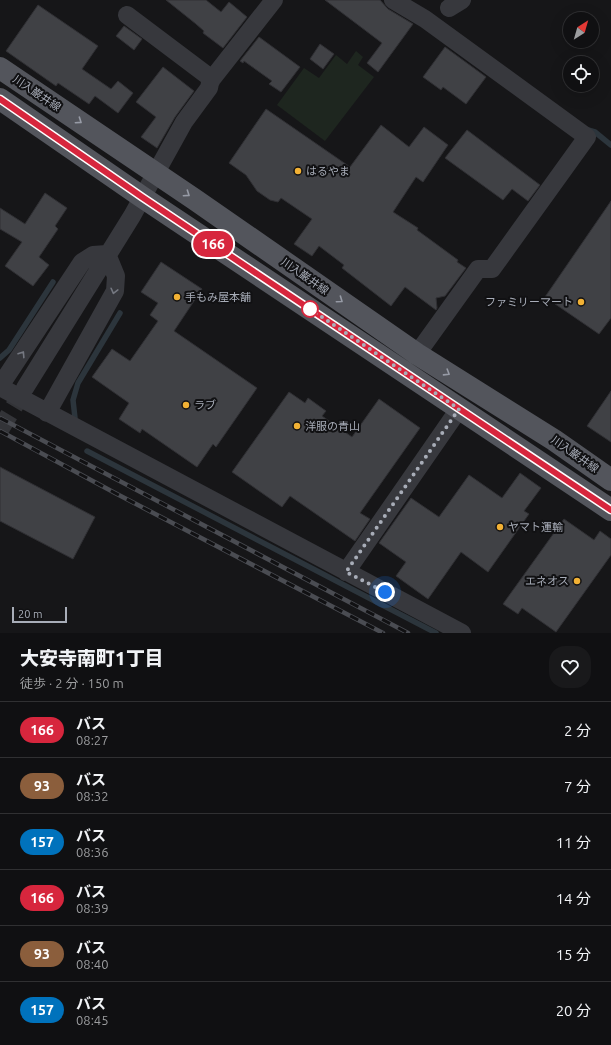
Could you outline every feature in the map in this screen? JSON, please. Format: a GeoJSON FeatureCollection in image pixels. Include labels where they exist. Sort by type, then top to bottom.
{"type":"FeatureCollection","features":[{"type":"Feature","properties":{"kind":"main road","name":"川入巌井線"},"geometry":{"type":"LineString","coordinates":[[0,68],[417,354],[554,440],[611,480]]}},
{"type":"Feature","properties":{"kind":"main road"},"geometry":{"type":"LineString","coordinates":[[0,99],[142,197],[611,510]]}},
{"type":"Feature","properties":{"kind":"street"},"geometry":{"type":"LineString","coordinates":[[25,388],[132,216],[184,122],[209,88],[212,79],[274,0]]}},
{"type":"Feature","properties":{"kind":"street"},"geometry":{"type":"LineString","coordinates":[[393,0],[425,20],[587,137],[492,270],[478,269],[417,354]]}},
{"type":"Feature","properties":{"kind":"street"},"geometry":{"type":"LineString","coordinates":[[127,16],[212,79]]}},
{"type":"Feature","properties":{"kind":"street"},"geometry":{"type":"LineString","coordinates":[[107,254],[93,255],[82,262],[0,387],[462,633]]}},
{"type":"Feature","properties":{"kind":"street"},"geometry":{"type":"LineString","coordinates":[[47,413],[115,291],[116,276],[107,254]]}},
{"type":"Feature","properties":{"kind":"street"},"geometry":{"type":"LineString","coordinates":[[346,572],[459,409]]}},
{"type":"Feature","properties":{"kind":"shaded area"},"geometry":{"type":"Polygon","coordinates":[[[356,51],[363,57],[358,65],[374,77],[325,141],[277,105],[304,68],[319,78],[336,55],[347,64],[356,51]]]}},
{"type":"Feature","properties":{"kind":"building"},"geometry":{"type":"Polygon","coordinates":[[[166,0],[206,0],[221,12],[229,2],[247,17],[223,48],[203,33],[204,31],[166,0]]]}},
{"type":"Feature","properties":{"kind":"building"},"geometry":{"type":"Polygon","coordinates":[[[325,0],[380,0],[388,9],[413,24],[378,72],[367,63],[382,43],[325,0]]]}},
{"type":"Feature","properties":{"kind":"building"},"geometry":{"type":"Polygon","coordinates":[[[38,5],[98,46],[82,69],[111,89],[118,81],[133,93],[118,113],[95,96],[89,104],[58,83],[56,86],[6,51],[38,5]]]}},
{"type":"Feature","properties":{"kind":"building"},"geometry":{"type":"Polygon","coordinates":[[[124,26],[142,39],[134,50],[116,36],[124,26]]]}},
{"type":"Feature","properties":{"kind":"building"},"geometry":{"type":"Polygon","coordinates":[[[259,37],[300,67],[281,92],[269,84],[272,81],[244,61],[243,63],[240,61],[259,37]]]}},
{"type":"Feature","properties":{"kind":"building"},"geometry":{"type":"Polygon","coordinates":[[[320,44],[334,54],[323,69],[310,59],[320,44]]]}},
{"type":"Feature","properties":{"kind":"building"},"geometry":{"type":"Polygon","coordinates":[[[445,47],[486,77],[466,104],[443,87],[441,90],[423,77],[445,47]]]}},
{"type":"Feature","properties":{"kind":"building"},"geometry":{"type":"Polygon","coordinates":[[[163,67],[194,91],[175,117],[157,148],[141,137],[156,117],[136,102],[163,67]]]}},
{"type":"Feature","properties":{"kind":"building"},"geometry":{"type":"Polygon","coordinates":[[[266,109],[350,167],[381,125],[409,147],[424,127],[448,145],[423,182],[416,177],[393,212],[418,228],[417,230],[458,260],[457,262],[466,268],[445,296],[436,298],[436,310],[405,287],[391,306],[342,268],[344,265],[319,246],[312,256],[294,244],[312,219],[281,198],[278,202],[270,200],[257,191],[246,175],[229,163],[266,109]]]}},
{"type":"Feature","properties":{"kind":"building"},"geometry":{"type":"Polygon","coordinates":[[[467,130],[540,185],[528,201],[512,189],[503,200],[445,158],[467,130]]]}},
{"type":"Feature","properties":{"kind":"building"},"geometry":{"type":"Polygon","coordinates":[[[45,193],[67,208],[55,226],[58,229],[39,257],[49,265],[33,286],[5,266],[22,242],[0,229],[0,208],[25,224],[45,193]]]}},
{"type":"Feature","properties":{"kind":"building"},"geometry":{"type":"Polygon","coordinates":[[[611,201],[611,318],[599,334],[545,297],[611,201]]]}},
{"type":"Feature","properties":{"kind":"building"},"geometry":{"type":"Polygon","coordinates":[[[161,262],[202,289],[174,331],[257,388],[216,447],[213,444],[197,467],[142,429],[140,433],[119,419],[129,403],[92,377],[112,349],[130,361],[158,321],[150,315],[158,303],[141,292],[161,262]]]}},
{"type":"Feature","properties":{"kind":"building"},"geometry":{"type":"Polygon","coordinates":[[[611,391],[611,442],[587,426],[611,391]]]}},
{"type":"Feature","properties":{"kind":"building"},"geometry":{"type":"Polygon","coordinates":[[[289,392],[305,403],[308,398],[326,411],[322,416],[352,437],[379,399],[420,428],[360,513],[370,519],[355,541],[290,496],[282,507],[232,472],[289,392]]]}},
{"type":"Feature","properties":{"kind":"building"},"geometry":{"type":"Polygon","coordinates":[[[0,467],[95,517],[73,559],[0,521],[0,467]]]}},
{"type":"Feature","properties":{"kind":"building"},"geometry":{"type":"Polygon","coordinates":[[[520,473],[541,488],[524,511],[529,514],[488,572],[461,552],[428,599],[396,576],[406,562],[379,543],[411,498],[439,517],[469,475],[502,498],[520,473]]]}},
{"type":"Feature","properties":{"kind":"building"},"geometry":{"type":"Polygon","coordinates":[[[564,519],[594,540],[600,531],[611,539],[611,555],[556,632],[522,608],[518,614],[503,604],[564,519]]]}},
{"type":"Feature","properties":{"kind":"waterway"},"geometry":{"type":"LineString","coordinates":[[588,130],[595,132],[611,145]]}},
{"type":"Feature","properties":{"kind":"waterway"},"geometry":{"type":"LineString","coordinates":[[0,358],[9,350],[53,282]]}},
{"type":"Feature","properties":{"kind":"waterway"},"geometry":{"type":"LineString","coordinates":[[75,418],[73,400],[78,383],[120,313]]}},
{"type":"Feature","properties":{"kind":"waterway"},"geometry":{"type":"LineString","coordinates":[[87,451],[436,633]]}},
{"type":"Feature","properties":{"kind":"tunnel"},"geometry":{"type":"LineString","coordinates":[[0,430],[25,388]]}},
{"type":"Feature","properties":{"kind":"railway"},"geometry":{"type":"LineString","coordinates":[[0,418],[408,633]]}},
{"type":"Feature","properties":{"kind":"railway"},"geometry":{"type":"LineString","coordinates":[[0,431],[383,633]]}},
{"type":"Feature","properties":{"kind":"bus line","name":"166"},"geometry":{"type":"LineString","coordinates":[[0,99],[142,197],[611,510]]}},
{"type":"Feature","properties":{"kind":"place","name":"はるやま"},"geometry":{"type":"Point","coordinates":[298,171]}},
{"type":"Feature","properties":{"kind":"place","name":"手もみ屋本舗"},"geometry":{"type":"Point","coordinates":[177,297]}},
{"type":"Feature","properties":{"kind":"place","name":"ファミリーマート"},"geometry":{"type":"Point","coordinates":[581,302]}},
{"type":"Feature","properties":{"kind":"place","name":"ラブ"},"geometry":{"type":"Point","coordinates":[186,405]}},
{"type":"Feature","properties":{"kind":"place","name":"洋服の青山"},"geometry":{"type":"Point","coordinates":[297,426]}},
{"type":"Feature","properties":{"kind":"place","name":"ヤマト運輸"},"geometry":{"type":"Point","coordinates":[500,527]}},
{"type":"Feature","properties":{"kind":"place","name":"エネオス"},"geometry":{"type":"Point","coordinates":[577,581]}},
{"type":"Feature","properties":{"kind":"route"},"geometry":{"type":"LineString","coordinates":[[310,309],[459,409],[346,572],[385,592]]}}]}
